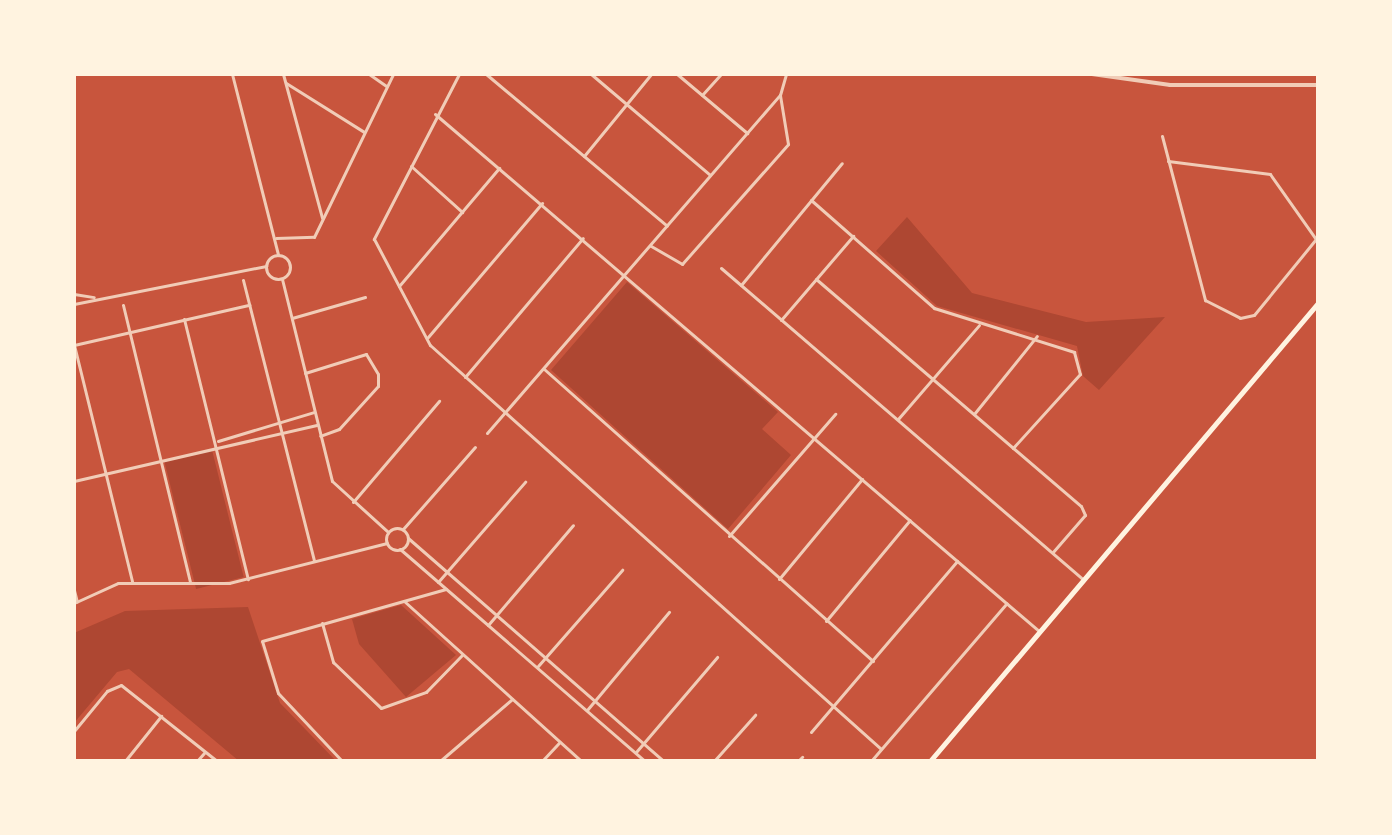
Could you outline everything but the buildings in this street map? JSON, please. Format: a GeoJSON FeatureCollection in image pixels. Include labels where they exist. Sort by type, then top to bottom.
{"type":"FeatureCollection","features":[{"type":"Feature","properties":{"kind":"main road"},"geometry":{"type":"LineString","coordinates":[[930,761],[1318,303]]}},
{"type":"Feature","properties":{"kind":"street"},"geometry":{"type":"LineString","coordinates":[[232,74],[278,255],[291,265],[282,279]]}},
{"type":"Feature","properties":{"kind":"street"},"geometry":{"type":"LineString","coordinates":[[283,74],[322,218]]}},
{"type":"Feature","properties":{"kind":"street"},"geometry":{"type":"LineString","coordinates":[[369,74],[386,86]]}},
{"type":"Feature","properties":{"kind":"street"},"geometry":{"type":"LineString","coordinates":[[276,238],[310,241],[393,74]]}},
{"type":"Feature","properties":{"kind":"street"},"geometry":{"type":"LineString","coordinates":[[459,74],[435,114],[374,239],[427,339],[505,415],[881,749]]}},
{"type":"Feature","properties":{"kind":"street"},"geometry":{"type":"LineString","coordinates":[[486,74],[667,226]]}},
{"type":"Feature","properties":{"kind":"street"},"geometry":{"type":"LineString","coordinates":[[591,74],[710,175]]}},
{"type":"Feature","properties":{"kind":"street"},"geometry":{"type":"LineString","coordinates":[[584,156],[651,74]]}},
{"type":"Feature","properties":{"kind":"street"},"geometry":{"type":"LineString","coordinates":[[677,74],[747,133]]}},
{"type":"Feature","properties":{"kind":"street"},"geometry":{"type":"LineString","coordinates":[[702,95],[721,74]]}},
{"type":"Feature","properties":{"kind":"street"},"geometry":{"type":"LineString","coordinates":[[1092,74],[1170,85],[1318,85]]}},
{"type":"Feature","properties":{"kind":"street"},"geometry":{"type":"LineString","coordinates":[[487,433],[780,95],[787,76]]}},
{"type":"Feature","properties":{"kind":"street"},"geometry":{"type":"LineString","coordinates":[[285,82],[364,132]]}},
{"type":"Feature","properties":{"kind":"street"},"geometry":{"type":"LineString","coordinates":[[651,246],[682,264],[788,144],[780,95]]}},
{"type":"Feature","properties":{"kind":"street"},"geometry":{"type":"LineString","coordinates":[[435,114],[1040,632]]}},
{"type":"Feature","properties":{"kind":"street"},"geometry":{"type":"LineString","coordinates":[[1162,136],[1168,161],[1201,295],[1248,318],[1317,241],[1270,174],[1168,161]]}},
{"type":"Feature","properties":{"kind":"street"},"geometry":{"type":"LineString","coordinates":[[741,285],[842,163]]}},
{"type":"Feature","properties":{"kind":"street"},"geometry":{"type":"LineString","coordinates":[[411,165],[462,212]]}},
{"type":"Feature","properties":{"kind":"street"},"geometry":{"type":"LineString","coordinates":[[399,286],[499,168]]}},
{"type":"Feature","properties":{"kind":"street"},"geometry":{"type":"LineString","coordinates":[[811,200],[934,308],[979,325],[1037,336],[1069,348],[1081,369],[1013,448]]}},
{"type":"Feature","properties":{"kind":"street"},"geometry":{"type":"LineString","coordinates":[[427,339],[542,203]]}},
{"type":"Feature","properties":{"kind":"street"},"geometry":{"type":"LineString","coordinates":[[781,320],[853,236]]}},
{"type":"Feature","properties":{"kind":"street"},"geometry":{"type":"LineString","coordinates":[[465,377],[583,238]]}},
{"type":"Feature","properties":{"kind":"street"},"geometry":{"type":"LineString","coordinates":[[74,304],[266,266],[278,255]]}},
{"type":"Feature","properties":{"kind":"street"},"geometry":{"type":"LineString","coordinates":[[266,266],[282,279],[332,481],[388,532]]}},
{"type":"Feature","properties":{"kind":"street"},"geometry":{"type":"LineString","coordinates":[[721,268],[1084,581]]}},
{"type":"Feature","properties":{"kind":"street"},"geometry":{"type":"LineString","coordinates":[[816,279],[1084,510],[1052,553]]}},
{"type":"Feature","properties":{"kind":"street"},"geometry":{"type":"LineString","coordinates":[[243,280],[314,560]]}},
{"type":"Feature","properties":{"kind":"street"},"geometry":{"type":"LineString","coordinates":[[74,294],[98,298]]}},
{"type":"Feature","properties":{"kind":"street"},"geometry":{"type":"LineString","coordinates":[[292,318],[365,297]]}},
{"type":"Feature","properties":{"kind":"street"},"geometry":{"type":"LineString","coordinates":[[123,305],[190,582]]}},
{"type":"Feature","properties":{"kind":"street"},"geometry":{"type":"LineString","coordinates":[[132,581],[74,345],[249,305]]}},
{"type":"Feature","properties":{"kind":"street"},"geometry":{"type":"LineString","coordinates":[[184,319],[248,579]]}},
{"type":"Feature","properties":{"kind":"street"},"geometry":{"type":"LineString","coordinates":[[897,420],[979,325]]}},
{"type":"Feature","properties":{"kind":"street"},"geometry":{"type":"LineString","coordinates":[[974,414],[1037,336]]}},
{"type":"Feature","properties":{"kind":"street"},"geometry":{"type":"LineString","coordinates":[[305,373],[366,354],[378,374],[378,386],[339,429],[320,436]]}},
{"type":"Feature","properties":{"kind":"street"},"geometry":{"type":"LineString","coordinates":[[544,369],[873,661]]}},
{"type":"Feature","properties":{"kind":"street"},"geometry":{"type":"LineString","coordinates":[[352,502],[439,401]]}},
{"type":"Feature","properties":{"kind":"street"},"geometry":{"type":"LineString","coordinates":[[74,481],[160,459],[314,412]]}},
{"type":"Feature","properties":{"kind":"street"},"geometry":{"type":"LineString","coordinates":[[729,536],[835,414]]}},
{"type":"Feature","properties":{"kind":"street"},"geometry":{"type":"LineString","coordinates":[[215,443],[317,425]]}},
{"type":"Feature","properties":{"kind":"street"},"geometry":{"type":"LineString","coordinates":[[388,532],[403,529],[475,447]]}},
{"type":"Feature","properties":{"kind":"street"},"geometry":{"type":"LineString","coordinates":[[779,579],[862,479]]}},
{"type":"Feature","properties":{"kind":"street"},"geometry":{"type":"LineString","coordinates":[[438,582],[525,482]]}},
{"type":"Feature","properties":{"kind":"street"},"geometry":{"type":"LineString","coordinates":[[826,621],[910,520]]}},
{"type":"Feature","properties":{"kind":"street"},"geometry":{"type":"LineString","coordinates":[[488,625],[573,525]]}},
{"type":"Feature","properties":{"kind":"street"},"geometry":{"type":"LineString","coordinates":[[403,529],[408,538],[664,761]]}},
{"type":"Feature","properties":{"kind":"street"},"geometry":{"type":"LineString","coordinates":[[387,543],[388,532]]}},
{"type":"Feature","properties":{"kind":"street"},"geometry":{"type":"LineString","coordinates":[[400,549],[408,538]]}},
{"type":"Feature","properties":{"kind":"street"},"geometry":{"type":"LineString","coordinates":[[74,590],[75,602],[132,581],[248,579],[387,543],[400,549],[645,761]]}},
{"type":"Feature","properties":{"kind":"street"},"geometry":{"type":"LineString","coordinates":[[811,732],[957,561]]}},
{"type":"Feature","properties":{"kind":"street"},"geometry":{"type":"LineString","coordinates":[[536,667],[622,570]]}},
{"type":"Feature","properties":{"kind":"street"},"geometry":{"type":"LineString","coordinates":[[342,761],[300,725],[278,693],[262,641],[446,589]]}},
{"type":"Feature","properties":{"kind":"street"},"geometry":{"type":"LineString","coordinates":[[404,601],[581,761]]}},
{"type":"Feature","properties":{"kind":"street"},"geometry":{"type":"LineString","coordinates":[[871,761],[1007,603]]}},
{"type":"Feature","properties":{"kind":"street"},"geometry":{"type":"LineString","coordinates":[[586,710],[669,612]]}},
{"type":"Feature","properties":{"kind":"street"},"geometry":{"type":"LineString","coordinates":[[322,623],[333,662],[381,708],[426,692],[462,655]]}},
{"type":"Feature","properties":{"kind":"street"},"geometry":{"type":"LineString","coordinates":[[635,753],[717,657]]}},
{"type":"Feature","properties":{"kind":"street"},"geometry":{"type":"LineString","coordinates":[[74,731],[116,685],[217,761]]}},
{"type":"Feature","properties":{"kind":"street"},"geometry":{"type":"LineString","coordinates":[[440,761],[512,699]]}},
{"type":"Feature","properties":{"kind":"street"},"geometry":{"type":"LineString","coordinates":[[714,761],[755,715]]}},
{"type":"Feature","properties":{"kind":"street"},"geometry":{"type":"LineString","coordinates":[[125,761],[161,716]]}},
{"type":"Feature","properties":{"kind":"street"},"geometry":{"type":"LineString","coordinates":[[542,761],[560,742]]}},
{"type":"Feature","properties":{"kind":"street"},"geometry":{"type":"LineString","coordinates":[[197,761],[204,753]]}},
{"type":"Feature","properties":{"kind":"shaded area"},"geometry":{"type":"Polygon","coordinates":[[[907,217],[972,293],[1086,322],[1165,317],[1099,390],[1083,376],[1077,346],[937,306],[876,251],[907,217]]]}},
{"type":"Feature","properties":{"kind":"shaded area"},"geometry":{"type":"Polygon","coordinates":[[[627,282],[778,412],[762,429],[791,455],[728,529],[551,370],[627,282]]]}},
{"type":"Feature","properties":{"kind":"shaded area"},"geometry":{"type":"Polygon","coordinates":[[[212,450],[244,577],[196,589],[164,462],[212,450]]]}},
{"type":"Feature","properties":{"kind":"shaded area"},"geometry":{"type":"Polygon","coordinates":[[[401,605],[456,655],[406,697],[359,644],[352,619],[401,605]]]}},
{"type":"Feature","properties":{"kind":"shaded area"},"geometry":{"type":"Polygon","coordinates":[[[248,607],[280,703],[336,761],[239,761],[129,669],[117,672],[74,723],[74,633],[125,611],[248,607]]]}}]}
